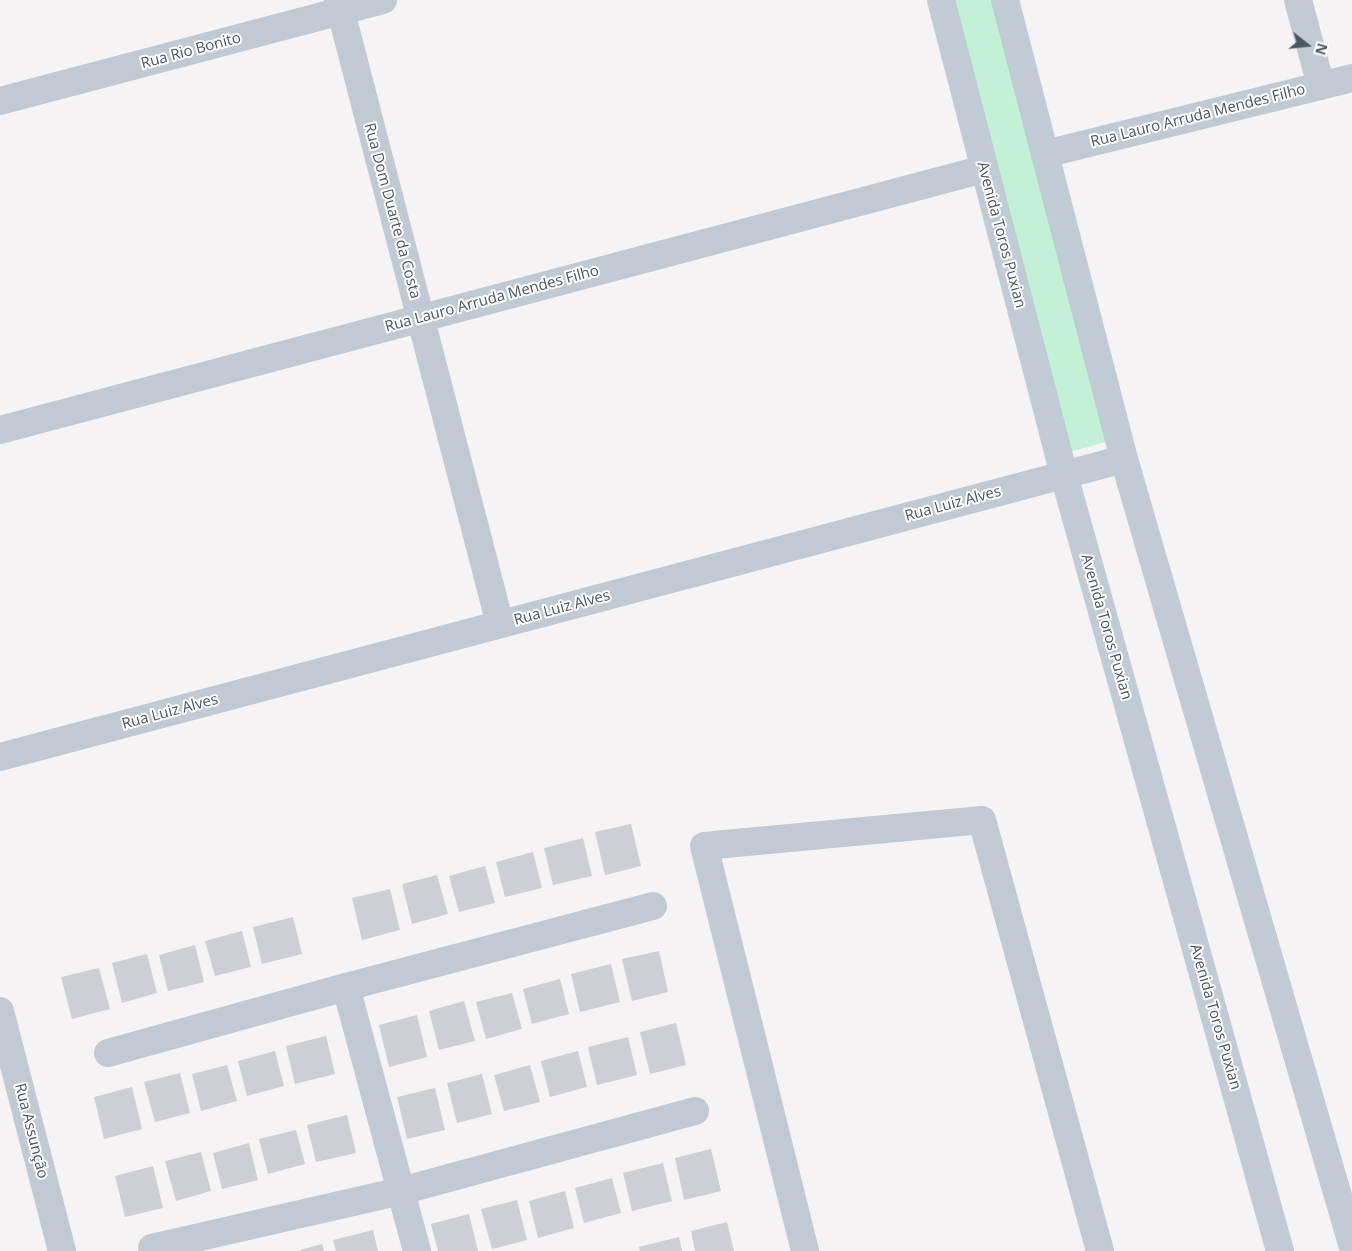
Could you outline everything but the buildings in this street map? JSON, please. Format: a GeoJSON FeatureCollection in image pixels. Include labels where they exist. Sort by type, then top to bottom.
{"type":"FeatureCollection","features":[{"type":"Feature","properties":{"kind":"main road","name":"Avenida Toros Puxian"},"geometry":{"type":"LineString","coordinates":[[941,0],[1064,475],[1280,1251]]}},
{"type":"Feature","properties":{"kind":"main road"},"geometry":{"type":"LineString","coordinates":[[1005,0],[1124,459],[1352,1244]]}},
{"type":"Feature","properties":{"kind":"street","name":"Rua Rio Bonito"},"geometry":{"type":"LineString","coordinates":[[0,102],[339,6],[383,0]]}},
{"type":"Feature","properties":{"kind":"street"},"geometry":{"type":"LineString","coordinates":[[1298,0],[1321,86]]}},
{"type":"Feature","properties":{"kind":"street","name":"Rua Dom Duarte da Costa"},"geometry":{"type":"LineString","coordinates":[[339,6],[500,624]]}},
{"type":"Feature","properties":{"kind":"street","name":"Rua Lauro Arruda Mendes Filho"},"geometry":{"type":"LineString","coordinates":[[1045,154],[1352,78]]}},
{"type":"Feature","properties":{"kind":"street","name":"Rua Lauro Arruda Mendes Filho"},"geometry":{"type":"LineString","coordinates":[[0,430],[984,169]]}},
{"type":"Feature","properties":{"kind":"street","name":"Rua Luiz Alves"},"geometry":{"type":"LineString","coordinates":[[0,757],[1124,459]]}},
{"type":"Feature","properties":{"kind":"street"},"geometry":{"type":"LineString","coordinates":[[805,1251],[704,846],[982,820],[1100,1251]]}},
{"type":"Feature","properties":{"kind":"street"},"geometry":{"type":"LineString","coordinates":[[108,1053],[346,987],[653,906]]}},
{"type":"Feature","properties":{"kind":"street"},"geometry":{"type":"LineString","coordinates":[[346,987],[417,1251]]}},
{"type":"Feature","properties":{"kind":"street","name":"Rua Assunção"},"geometry":{"type":"LineString","coordinates":[[0,1011],[62,1251]]}},
{"type":"Feature","properties":{"kind":"street"},"geometry":{"type":"LineString","coordinates":[[152,1248],[402,1191],[695,1111]]}},
{"type":"Feature","properties":{"kind":"green space"},"geometry":{"type":"Polygon","coordinates":[[[948,0],[996,0],[1109,441],[1070,452],[948,0]]]}}]}
